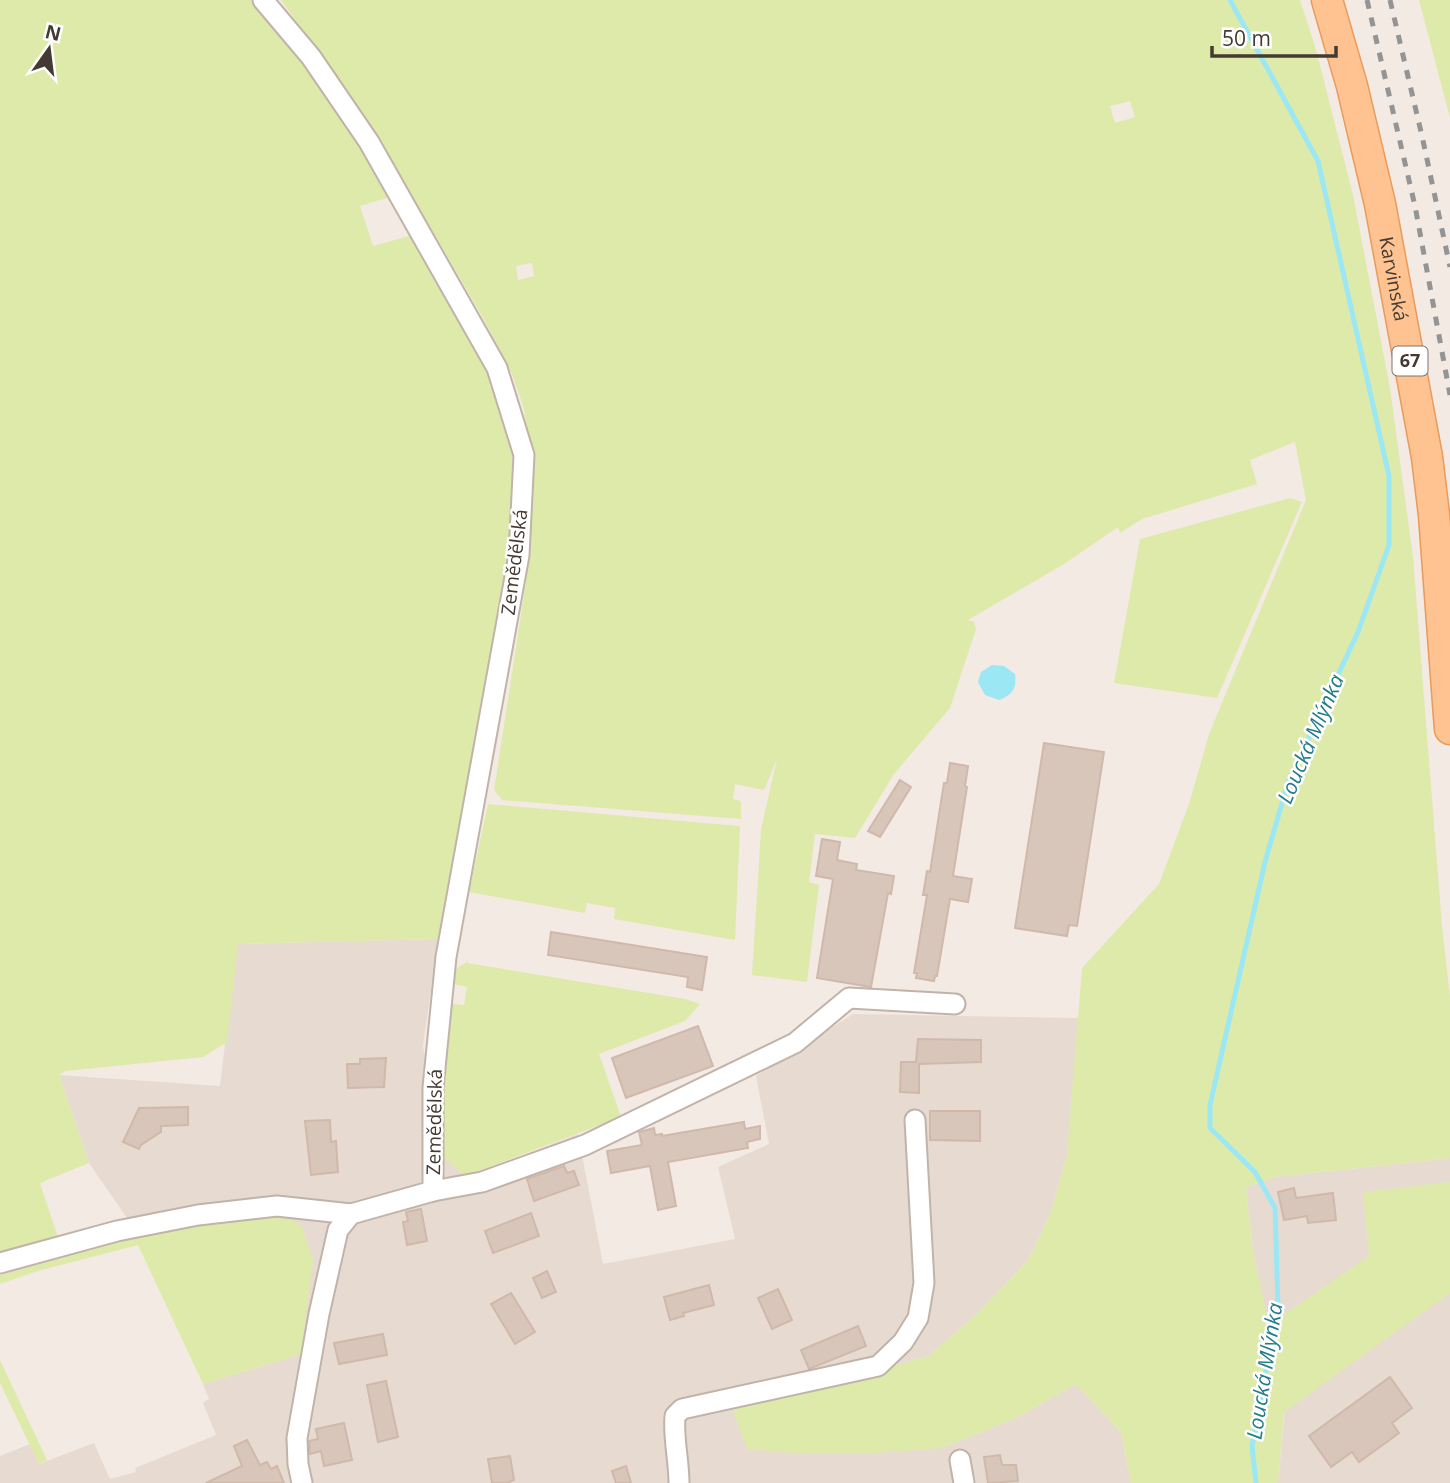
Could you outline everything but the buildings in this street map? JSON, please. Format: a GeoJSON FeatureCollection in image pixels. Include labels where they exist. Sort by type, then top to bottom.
{"type":"FeatureCollection","features":[{"type":"Feature","properties":{"kind":"main road","name":"Karvinská"},"geometry":{"type":"LineString","coordinates":[[1327,0],[1352,86],[1380,204],[1427,457],[1450,729]]}},
{"type":"Feature","properties":{"kind":"street","name":"Zemědělská"},"geometry":{"type":"LineString","coordinates":[[263,0],[311,57],[369,142],[497,368],[524,456],[519,555],[446,957],[433,1088],[433,1191]]}},
{"type":"Feature","properties":{"kind":"street","name":"Zemědělská"},"geometry":{"type":"LineString","coordinates":[[351,1214],[433,1191],[482,1182],[585,1145],[795,1043],[849,998],[955,1004]]}},
{"type":"Feature","properties":{"kind":"street"},"geometry":{"type":"LineString","coordinates":[[679,1483],[674,1430],[675,1416],[682,1409],[878,1366],[904,1342],[918,1318],[924,1283],[915,1120]]}},
{"type":"Feature","properties":{"kind":"street"},"geometry":{"type":"LineString","coordinates":[[0,1263],[117,1231],[198,1215],[277,1206],[351,1214]]}},
{"type":"Feature","properties":{"kind":"street"},"geometry":{"type":"LineString","coordinates":[[302,1483],[297,1438],[315,1336],[338,1230],[351,1214]]}},
{"type":"Feature","properties":{"kind":"street"},"geometry":{"type":"LineString","coordinates":[[961,1460],[964,1483]]}},
{"type":"Feature","properties":{"kind":"shaded area"},"geometry":{"type":"Polygon","coordinates":[[[438,939],[423,1046],[440,1155],[478,1173],[578,1134],[603,1264],[735,1239],[718,1167],[769,1144],[756,1076],[853,1014],[1079,1018],[1067,1154],[1051,1212],[1029,1259],[979,1312],[929,1356],[734,1410],[942,1448],[1016,1418],[1076,1384],[1121,1432],[1131,1483],[0,1483],[0,1456],[30,1444],[39,1464],[94,1443],[110,1479],[136,1472],[135,1468],[216,1435],[203,1403],[209,1399],[203,1384],[301,1354],[175,1231],[137,1237],[89,1163],[59,1075],[220,1086],[237,944],[438,939]]]}},
{"type":"Feature","properties":{"kind":"shaded area"},"geometry":{"type":"Polygon","coordinates":[[[1450,1158],[1450,1483],[1278,1483],[1285,1406],[1253,1252],[1246,1187],[1275,1177],[1450,1158]]]}},
{"type":"Feature","properties":{"kind":"green space"},"geometry":{"type":"Polygon","coordinates":[[[0,0],[261,0],[397,195],[360,206],[373,246],[420,233],[495,376],[510,429],[516,506],[509,600],[483,746],[438,939],[238,944],[227,1042],[203,1057],[66,1071],[59,1075],[89,1163],[40,1183],[58,1237],[0,1257],[0,0]]]}},
{"type":"Feature","properties":{"kind":"green space"},"geometry":{"type":"Polygon","coordinates":[[[281,0],[1300,0],[1315,46],[1353,195],[1390,388],[1413,557],[1450,997],[1450,1158],[1275,1177],[1246,1187],[1253,1252],[1269,1325],[1369,1256],[1363,1192],[1450,1182],[1450,1293],[1284,1412],[1278,1483],[1131,1483],[1121,1432],[1076,1384],[1016,1418],[942,1448],[863,1454],[747,1449],[733,1410],[929,1356],[979,1312],[1029,1259],[1051,1212],[1067,1154],[1082,968],[1159,884],[1189,804],[1209,734],[1306,500],[1295,442],[1250,460],[1257,484],[1142,519],[1120,533],[1118,527],[1064,564],[968,620],[974,622],[976,629],[950,708],[894,774],[855,838],[815,834],[809,882],[819,885],[807,982],[752,975],[761,829],[777,759],[764,790],[735,784],[733,799],[741,801],[741,819],[502,800],[494,790],[526,582],[529,445],[524,409],[512,374],[483,318],[374,134],[281,0]],[[1130,101],[1110,106],[1115,123],[1135,117],[1130,101]],[[532,263],[516,266],[518,280],[534,276],[532,263]]]}},
{"type":"Feature","properties":{"kind":"green space"},"geometry":{"type":"Polygon","coordinates":[[[1419,0],[1450,0],[1450,118],[1419,0]]]}},
{"type":"Feature","properties":{"kind":"green space"},"geometry":{"type":"Polygon","coordinates":[[[1290,498],[1302,502],[1217,698],[1114,683],[1140,539],[1290,498]]]}},
{"type":"Feature","properties":{"kind":"green space"},"geometry":{"type":"Polygon","coordinates":[[[488,804],[740,826],[735,940],[614,919],[615,908],[587,903],[585,913],[469,892],[488,804]]]}},
{"type":"Feature","properties":{"kind":"green space"},"geometry":{"type":"Polygon","coordinates":[[[468,961],[685,999],[700,1004],[685,1021],[599,1054],[621,1117],[465,1176],[440,1155],[441,1043],[447,1003],[464,1005],[467,987],[448,983],[453,971],[468,961]]]}},
{"type":"Feature","properties":{"kind":"green space"},"geometry":{"type":"Polygon","coordinates":[[[289,1217],[302,1227],[313,1260],[301,1354],[203,1384],[138,1245],[38,1271],[0,1284],[0,1275],[97,1245],[243,1219],[289,1217]]]}},
{"type":"Feature","properties":{"kind":"green space"},"geometry":{"type":"Polygon","coordinates":[[[0,1360],[47,1460],[39,1464],[0,1383],[0,1360]]]}},
{"type":"Feature","properties":{"kind":"water"},"geometry":{"type":"Polygon","coordinates":[[[992,665],[1004,666],[1015,674],[1013,691],[999,700],[985,695],[978,682],[981,672],[992,665]]]}},
{"type":"Feature","properties":{"kind":"waterway","name":"Loucká Mlýnka"},"geometry":{"type":"LineString","coordinates":[[1230,0],[1318,161],[1389,476],[1389,545],[1358,632],[1288,782],[1265,862],[1210,1105],[1210,1128],[1255,1172],[1275,1208],[1278,1307],[1252,1446],[1256,1483]]}},
{"type":"Feature","properties":{"kind":"railway"},"geometry":{"type":"LineString","coordinates":[[1367,0],[1415,206],[1450,395]]}},
{"type":"Feature","properties":{"kind":"railway"},"geometry":{"type":"LineString","coordinates":[[1390,0],[1450,267]]}}]}
